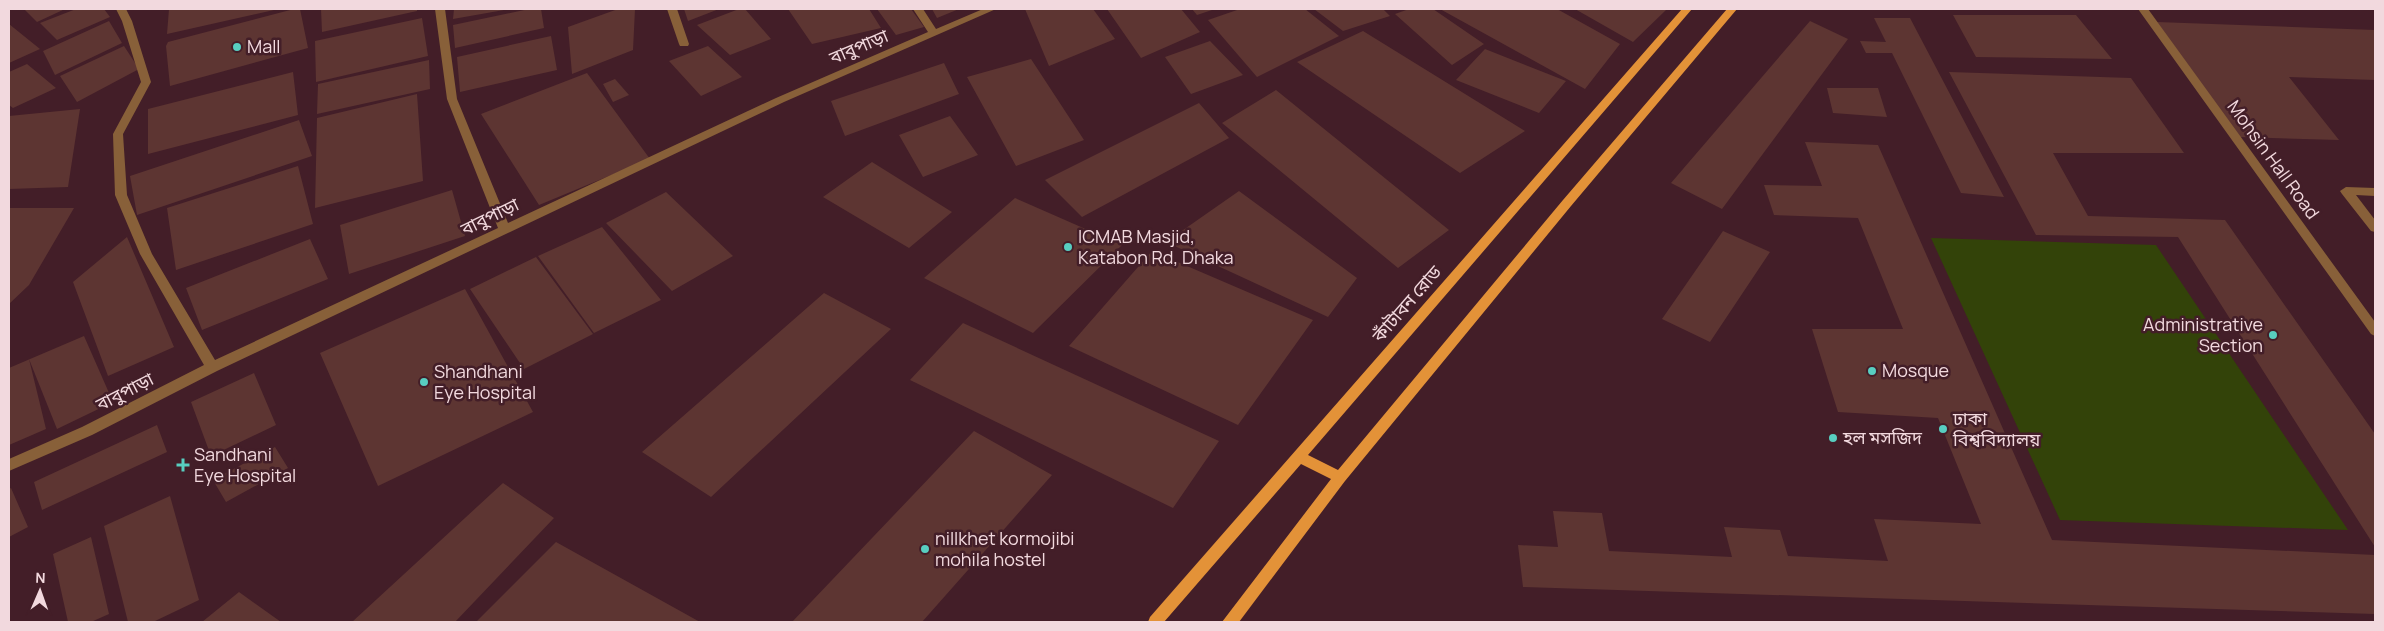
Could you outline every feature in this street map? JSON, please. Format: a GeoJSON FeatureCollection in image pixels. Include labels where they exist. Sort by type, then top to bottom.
{"type":"FeatureCollection","features":[{"type":"Feature","properties":{"kind":"main road","name":"কাঁটাবন রোড"},"geometry":{"type":"LineString","coordinates":[[1155,622],[1687,9]]}},
{"type":"Feature","properties":{"kind":"main road"},"geometry":{"type":"LineString","coordinates":[[1230,622],[1340,477],[1567,203],[1732,9]]}},
{"type":"Feature","properties":{"kind":"main road"},"geometry":{"type":"LineString","coordinates":[[1298,456],[1340,477]]}},
{"type":"Feature","properties":{"kind":"street"},"geometry":{"type":"LineString","coordinates":[[121,9],[146,82],[118,134],[121,195],[146,254],[212,367]]}},
{"type":"Feature","properties":{"kind":"street"},"geometry":{"type":"LineString","coordinates":[[440,9],[452,99],[504,229]]}},
{"type":"Feature","properties":{"kind":"street"},"geometry":{"type":"LineString","coordinates":[[672,9],[684,44]]}},
{"type":"Feature","properties":{"kind":"street"},"geometry":{"type":"LineString","coordinates":[[918,9],[934,34]]}},
{"type":"Feature","properties":{"kind":"street","name":"বাবুপাড়া"},"geometry":{"type":"LineString","coordinates":[[9,465],[87,431],[212,367],[780,100],[992,9]]}},
{"type":"Feature","properties":{"kind":"street","name":"Mohsin Hall Road"},"geometry":{"type":"LineString","coordinates":[[2143,9],[2375,331]]}},
{"type":"Feature","properties":{"kind":"street"},"geometry":{"type":"LineString","coordinates":[[2375,192],[2346,191],[2375,228]]}},
{"type":"Feature","properties":{"kind":"green space"},"geometry":{"type":"Polygon","coordinates":[[[1931,238],[2156,245],[2348,530],[2060,520],[1931,238]]]}},
{"type":"Feature","properties":{"kind":"building"},"geometry":{"type":"Polygon","coordinates":[[[24,9],[65,9],[37,22],[24,9]]]}},
{"type":"Feature","properties":{"kind":"building"},"geometry":{"type":"Polygon","coordinates":[[[76,9],[104,9],[110,17],[57,40],[40,23],[76,9]]]}},
{"type":"Feature","properties":{"kind":"building"},"geometry":{"type":"Polygon","coordinates":[[[169,9],[274,9],[274,10],[167,34],[169,9]]]}},
{"type":"Feature","properties":{"kind":"building","name":"Mall"},"geometry":{"type":"Polygon","coordinates":[[[300,9],[308,48],[170,86],[166,46],[168,42],[300,9]]]}},
{"type":"Feature","properties":{"kind":"building"},"geometry":{"type":"Polygon","coordinates":[[[321,9],[417,9],[417,11],[322,32],[321,9]]]}},
{"type":"Feature","properties":{"kind":"building"},"geometry":{"type":"Polygon","coordinates":[[[454,9],[504,9],[504,10],[453,19],[454,9]]]}},
{"type":"Feature","properties":{"kind":"building"},"geometry":{"type":"Polygon","coordinates":[[[529,9],[541,9],[544,28],[455,48],[453,25],[529,9]]]}},
{"type":"Feature","properties":{"kind":"building"},"geometry":{"type":"Polygon","coordinates":[[[618,9],[635,9],[633,50],[572,74],[568,27],[618,9]]]}},
{"type":"Feature","properties":{"kind":"building"},"geometry":{"type":"Polygon","coordinates":[[[684,9],[719,9],[688,21],[684,9]]]}},
{"type":"Feature","properties":{"kind":"building"},"geometry":{"type":"Polygon","coordinates":[[[739,9],[745,9],[771,39],[730,55],[697,25],[739,9]]]}},
{"type":"Feature","properties":{"kind":"building"},"geometry":{"type":"Polygon","coordinates":[[[788,9],[869,9],[881,28],[812,44],[788,9]]]}},
{"type":"Feature","properties":{"kind":"building"},"geometry":{"type":"Polygon","coordinates":[[[877,9],[911,9],[924,27],[896,35],[877,9]]]}},
{"type":"Feature","properties":{"kind":"building"},"geometry":{"type":"Polygon","coordinates":[[[932,9],[959,9],[937,18],[932,9]]]}},
{"type":"Feature","properties":{"kind":"building"},"geometry":{"type":"Polygon","coordinates":[[[1025,9],[1093,9],[1115,39],[1049,66],[1025,9]]]}},
{"type":"Feature","properties":{"kind":"building"},"geometry":{"type":"Polygon","coordinates":[[[1107,9],[1181,9],[1200,32],[1141,58],[1107,9]]]}},
{"type":"Feature","properties":{"kind":"building"},"geometry":{"type":"Polygon","coordinates":[[[1192,9],[1215,9],[1197,15],[1192,9]]]}},
{"type":"Feature","properties":{"kind":"building"},"geometry":{"type":"Polygon","coordinates":[[[1240,9],[1305,9],[1339,36],[1257,77],[1208,20],[1240,9]]]}},
{"type":"Feature","properties":{"kind":"building"},"geometry":{"type":"Polygon","coordinates":[[[1314,9],[1383,9],[1390,16],[1343,31],[1314,9]]]}},
{"type":"Feature","properties":{"kind":"building"},"geometry":{"type":"Polygon","coordinates":[[[1409,9],[1433,9],[1484,44],[1452,65],[1395,14],[1409,9]]]}},
{"type":"Feature","properties":{"kind":"building"},"geometry":{"type":"Polygon","coordinates":[[[1440,9],[1557,9],[1620,44],[1585,89],[1440,9]]]}},
{"type":"Feature","properties":{"kind":"building"},"geometry":{"type":"Polygon","coordinates":[[[1575,9],[1663,9],[1666,10],[1633,42],[1575,9]]]}},
{"type":"Feature","properties":{"kind":"building"},"geometry":{"type":"Polygon","coordinates":[[[1953,15],[2076,15],[2112,59],[1976,57],[1953,15]]]}},
{"type":"Feature","properties":{"kind":"building"},"geometry":{"type":"Polygon","coordinates":[[[422,18],[428,56],[316,82],[315,41],[422,18]]]}},
{"type":"Feature","properties":{"kind":"building"},"geometry":{"type":"Polygon","coordinates":[[[1874,18],[1910,18],[2004,197],[1961,193],[1892,53],[1866,53],[1860,41],[1886,42],[1874,18]]]}},
{"type":"Feature","properties":{"kind":"building"},"geometry":{"type":"Polygon","coordinates":[[[109,21],[122,43],[55,75],[43,51],[109,21]]]}},
{"type":"Feature","properties":{"kind":"building"},"geometry":{"type":"Polygon","coordinates":[[[1810,21],[1848,39],[1722,209],[1671,183],[1810,21]]]}},
{"type":"Feature","properties":{"kind":"building"},"geometry":{"type":"Polygon","coordinates":[[[2157,22],[2375,30],[2375,80],[2289,77],[2339,140],[2239,137],[2157,22]]]}},
{"type":"Feature","properties":{"kind":"building"},"geometry":{"type":"Polygon","coordinates":[[[9,24],[40,49],[9,63],[9,24]]]}},
{"type":"Feature","properties":{"kind":"building"},"geometry":{"type":"Polygon","coordinates":[[[1363,31],[1525,131],[1460,173],[1297,62],[1363,31]]]}},
{"type":"Feature","properties":{"kind":"building"},"geometry":{"type":"Polygon","coordinates":[[[551,36],[557,70],[460,92],[457,57],[551,36]]]}},
{"type":"Feature","properties":{"kind":"building"},"geometry":{"type":"Polygon","coordinates":[[[1210,41],[1243,75],[1191,94],[1165,57],[1210,41]]]}},
{"type":"Feature","properties":{"kind":"building"},"geometry":{"type":"Polygon","coordinates":[[[124,46],[139,69],[77,102],[60,76],[124,46]]]}},
{"type":"Feature","properties":{"kind":"building"},"geometry":{"type":"Polygon","coordinates":[[[708,46],[742,77],[701,96],[669,61],[708,46]]]}},
{"type":"Feature","properties":{"kind":"building"},"geometry":{"type":"Polygon","coordinates":[[[1485,49],[1566,81],[1539,113],[1456,80],[1485,49]]]}},
{"type":"Feature","properties":{"kind":"building"},"geometry":{"type":"Polygon","coordinates":[[[1031,59],[1084,140],[1016,166],[967,77],[1031,59]]]}},
{"type":"Feature","properties":{"kind":"building"},"geometry":{"type":"Polygon","coordinates":[[[429,60],[430,89],[317,114],[318,84],[429,60]]]}},
{"type":"Feature","properties":{"kind":"building"},"geometry":{"type":"Polygon","coordinates":[[[944,63],[959,94],[845,136],[831,101],[944,63]]]}},
{"type":"Feature","properties":{"kind":"building"},"geometry":{"type":"Polygon","coordinates":[[[27,64],[56,88],[13,108],[9,105],[9,72],[27,64]]]}},
{"type":"Feature","properties":{"kind":"building"},"geometry":{"type":"Polygon","coordinates":[[[293,72],[298,115],[148,154],[148,109],[293,72]]]}},
{"type":"Feature","properties":{"kind":"building","name":"Administrative Section"},"geometry":{"type":"Polygon","coordinates":[[[1949,72],[2131,78],[2184,153],[2053,153],[2088,216],[2225,220],[2375,434],[2375,547],[2178,237],[2036,235],[1949,72]]]}},
{"type":"Feature","properties":{"kind":"building"},"geometry":{"type":"Polygon","coordinates":[[[587,73],[650,159],[539,205],[481,114],[587,73]]]}},
{"type":"Feature","properties":{"kind":"building"},"geometry":{"type":"Polygon","coordinates":[[[615,79],[629,95],[613,102],[603,84],[615,79]]]}},
{"type":"Feature","properties":{"kind":"building"},"geometry":{"type":"Polygon","coordinates":[[[1827,88],[1878,88],[1887,117],[1833,113],[1827,88]]]}},
{"type":"Feature","properties":{"kind":"building"},"geometry":{"type":"Polygon","coordinates":[[[1276,90],[1449,230],[1398,268],[1222,123],[1276,90]]]}},
{"type":"Feature","properties":{"kind":"building"},"geometry":{"type":"Polygon","coordinates":[[[417,94],[423,181],[315,208],[317,118],[417,94]]]}},
{"type":"Feature","properties":{"kind":"building"},"geometry":{"type":"Polygon","coordinates":[[[1199,103],[1229,138],[1082,217],[1045,180],[1199,103]]]}},
{"type":"Feature","properties":{"kind":"building"},"geometry":{"type":"Polygon","coordinates":[[[80,109],[68,187],[9,189],[9,116],[80,109]]]}},
{"type":"Feature","properties":{"kind":"building"},"geometry":{"type":"Polygon","coordinates":[[[950,116],[978,155],[923,177],[899,135],[950,116]]]}},
{"type":"Feature","properties":{"kind":"building"},"geometry":{"type":"Polygon","coordinates":[[[299,120],[312,156],[137,215],[130,176],[299,120]]]}},
{"type":"Feature","properties":{"kind":"building"},"geometry":{"type":"Polygon","coordinates":[[[1805,142],[1878,145],[2052,540],[2375,555],[2375,614],[1523,587],[1518,545],[1558,547],[1553,511],[1602,513],[1609,551],[1732,557],[1724,527],[1780,530],[1788,556],[1888,561],[1874,519],[1981,524],[1938,418],[1838,412],[1812,329],[1903,329],[1858,218],[1774,215],[1764,185],[1822,186],[1805,142]]]}},
{"type":"Feature","properties":{"kind":"building"},"geometry":{"type":"Polygon","coordinates":[[[872,162],[952,212],[909,248],[823,197],[872,162]]]}},
{"type":"Feature","properties":{"kind":"building"},"geometry":{"type":"Polygon","coordinates":[[[298,166],[313,224],[176,270],[167,208],[298,166]]]}},
{"type":"Feature","properties":{"kind":"building"},"geometry":{"type":"Polygon","coordinates":[[[452,190],[465,236],[349,274],[340,225],[452,190]]]}},
{"type":"Feature","properties":{"kind":"building"},"geometry":{"type":"Polygon","coordinates":[[[1239,191],[1357,278],[1328,317],[1166,242],[1239,191]]]}},
{"type":"Feature","properties":{"kind":"building"},"geometry":{"type":"Polygon","coordinates":[[[666,192],[733,256],[672,291],[606,223],[666,192]]]}},
{"type":"Feature","properties":{"kind":"building"},"geometry":{"type":"Polygon","coordinates":[[[1015,198],[1122,245],[1033,333],[924,278],[1015,198]]]}},
{"type":"Feature","properties":{"kind":"building"},"geometry":{"type":"Polygon","coordinates":[[[9,208],[74,208],[29,285],[9,304],[9,208]]]}},
{"type":"Feature","properties":{"kind":"building"},"geometry":{"type":"Polygon","coordinates":[[[602,227],[661,300],[594,333],[538,256],[602,227]]]}},
{"type":"Feature","properties":{"kind":"building"},"geometry":{"type":"Polygon","coordinates":[[[1723,231],[1770,252],[1710,342],[1662,319],[1723,231]]]}},
{"type":"Feature","properties":{"kind":"building"},"geometry":{"type":"Polygon","coordinates":[[[127,237],[174,347],[108,376],[73,282],[127,237]]]}},
{"type":"Feature","properties":{"kind":"building"},"geometry":{"type":"Polygon","coordinates":[[[310,239],[328,279],[202,330],[186,288],[310,239]]]}},
{"type":"Feature","properties":{"kind":"building"},"geometry":{"type":"Polygon","coordinates":[[[1152,251],[1313,320],[1238,425],[1069,346],[1152,251]]]}},
{"type":"Feature","properties":{"kind":"building"},"geometry":{"type":"Polygon","coordinates":[[[536,257],[593,334],[524,369],[470,289],[536,257]]]}},
{"type":"Feature","properties":{"kind":"building","name":"Shandhani Eye Hospital"},"geometry":{"type":"Polygon","coordinates":[[[465,289],[533,412],[378,486],[320,353],[465,289]]]}},
{"type":"Feature","properties":{"kind":"building"},"geometry":{"type":"Polygon","coordinates":[[[824,293],[891,329],[711,497],[642,452],[824,293]]]}},
{"type":"Feature","properties":{"kind":"building"},"geometry":{"type":"Polygon","coordinates":[[[963,323],[1219,441],[1173,508],[910,380],[963,323]]]}},
{"type":"Feature","properties":{"kind":"building"},"geometry":{"type":"Polygon","coordinates":[[[84,336],[113,402],[57,429],[29,359],[84,336]]]}},
{"type":"Feature","properties":{"kind":"building"},"geometry":{"type":"Polygon","coordinates":[[[29,359],[46,429],[9,445],[9,368],[29,359]]]}},
{"type":"Feature","properties":{"kind":"building"},"geometry":{"type":"Polygon","coordinates":[[[254,373],[276,425],[211,456],[191,402],[254,373]]]}},
{"type":"Feature","properties":{"kind":"building"},"geometry":{"type":"Polygon","coordinates":[[[157,425],[167,452],[42,510],[34,482],[157,425]]]}},
{"type":"Feature","properties":{"kind":"building","name":"nillkhet kormojibi mohila hostel"},"geometry":{"type":"Polygon","coordinates":[[[974,431],[1052,475],[922,622],[792,622],[974,431]]]}},
{"type":"Feature","properties":{"kind":"building"},"geometry":{"type":"Polygon","coordinates":[[[275,447],[288,468],[226,502],[213,480],[275,447]]]}},
{"type":"Feature","properties":{"kind":"building"},"geometry":{"type":"Polygon","coordinates":[[[503,483],[554,518],[455,622],[352,622],[503,483]]]}},
{"type":"Feature","properties":{"kind":"building"},"geometry":{"type":"Polygon","coordinates":[[[11,488],[28,527],[9,537],[9,489],[11,488]]]}},
{"type":"Feature","properties":{"kind":"building"},"geometry":{"type":"Polygon","coordinates":[[[170,496],[199,600],[153,622],[128,622],[104,526],[170,496]]]}},
{"type":"Feature","properties":{"kind":"building"},"geometry":{"type":"Polygon","coordinates":[[[91,537],[109,614],[91,622],[68,622],[53,554],[91,537]]]}},
{"type":"Feature","properties":{"kind":"building"},"geometry":{"type":"Polygon","coordinates":[[[556,542],[700,622],[476,622],[556,542]]]}},
{"type":"Feature","properties":{"kind":"building"},"geometry":{"type":"Polygon","coordinates":[[[239,592],[281,622],[202,622],[239,592]]]}},
{"type":"Feature","properties":{"kind":"place","name":"Mall"},"geometry":{"type":"Point","coordinates":[237,47]}},
{"type":"Feature","properties":{"kind":"place","name":"ICMAB Masjid, Katabon Rd, Dhaka"},"geometry":{"type":"Point","coordinates":[1068,247]}},
{"type":"Feature","properties":{"kind":"place","name":"Administrative Section"},"geometry":{"type":"Point","coordinates":[2273,335]}},
{"type":"Feature","properties":{"kind":"place","name":"Mosque"},"geometry":{"type":"Point","coordinates":[1872,371]}},
{"type":"Feature","properties":{"kind":"place","name":"Shandhani Eye Hospital"},"geometry":{"type":"Point","coordinates":[424,382]}},
{"type":"Feature","properties":{"kind":"place","name":"ঢাকা বিশ্ববিদ্যালয়"},"geometry":{"type":"Point","coordinates":[1943,429]}},
{"type":"Feature","properties":{"kind":"place","name":"হল মসজিদ"},"geometry":{"type":"Point","coordinates":[1833,438]}},
{"type":"Feature","properties":{"kind":"place","name":"Sandhani Eye Hospital"},"geometry":{"type":"Point","coordinates":[183,465]}},
{"type":"Feature","properties":{"kind":"place","name":"nillkhet kormojibi mohila hostel"},"geometry":{"type":"Point","coordinates":[925,549]}}]}
